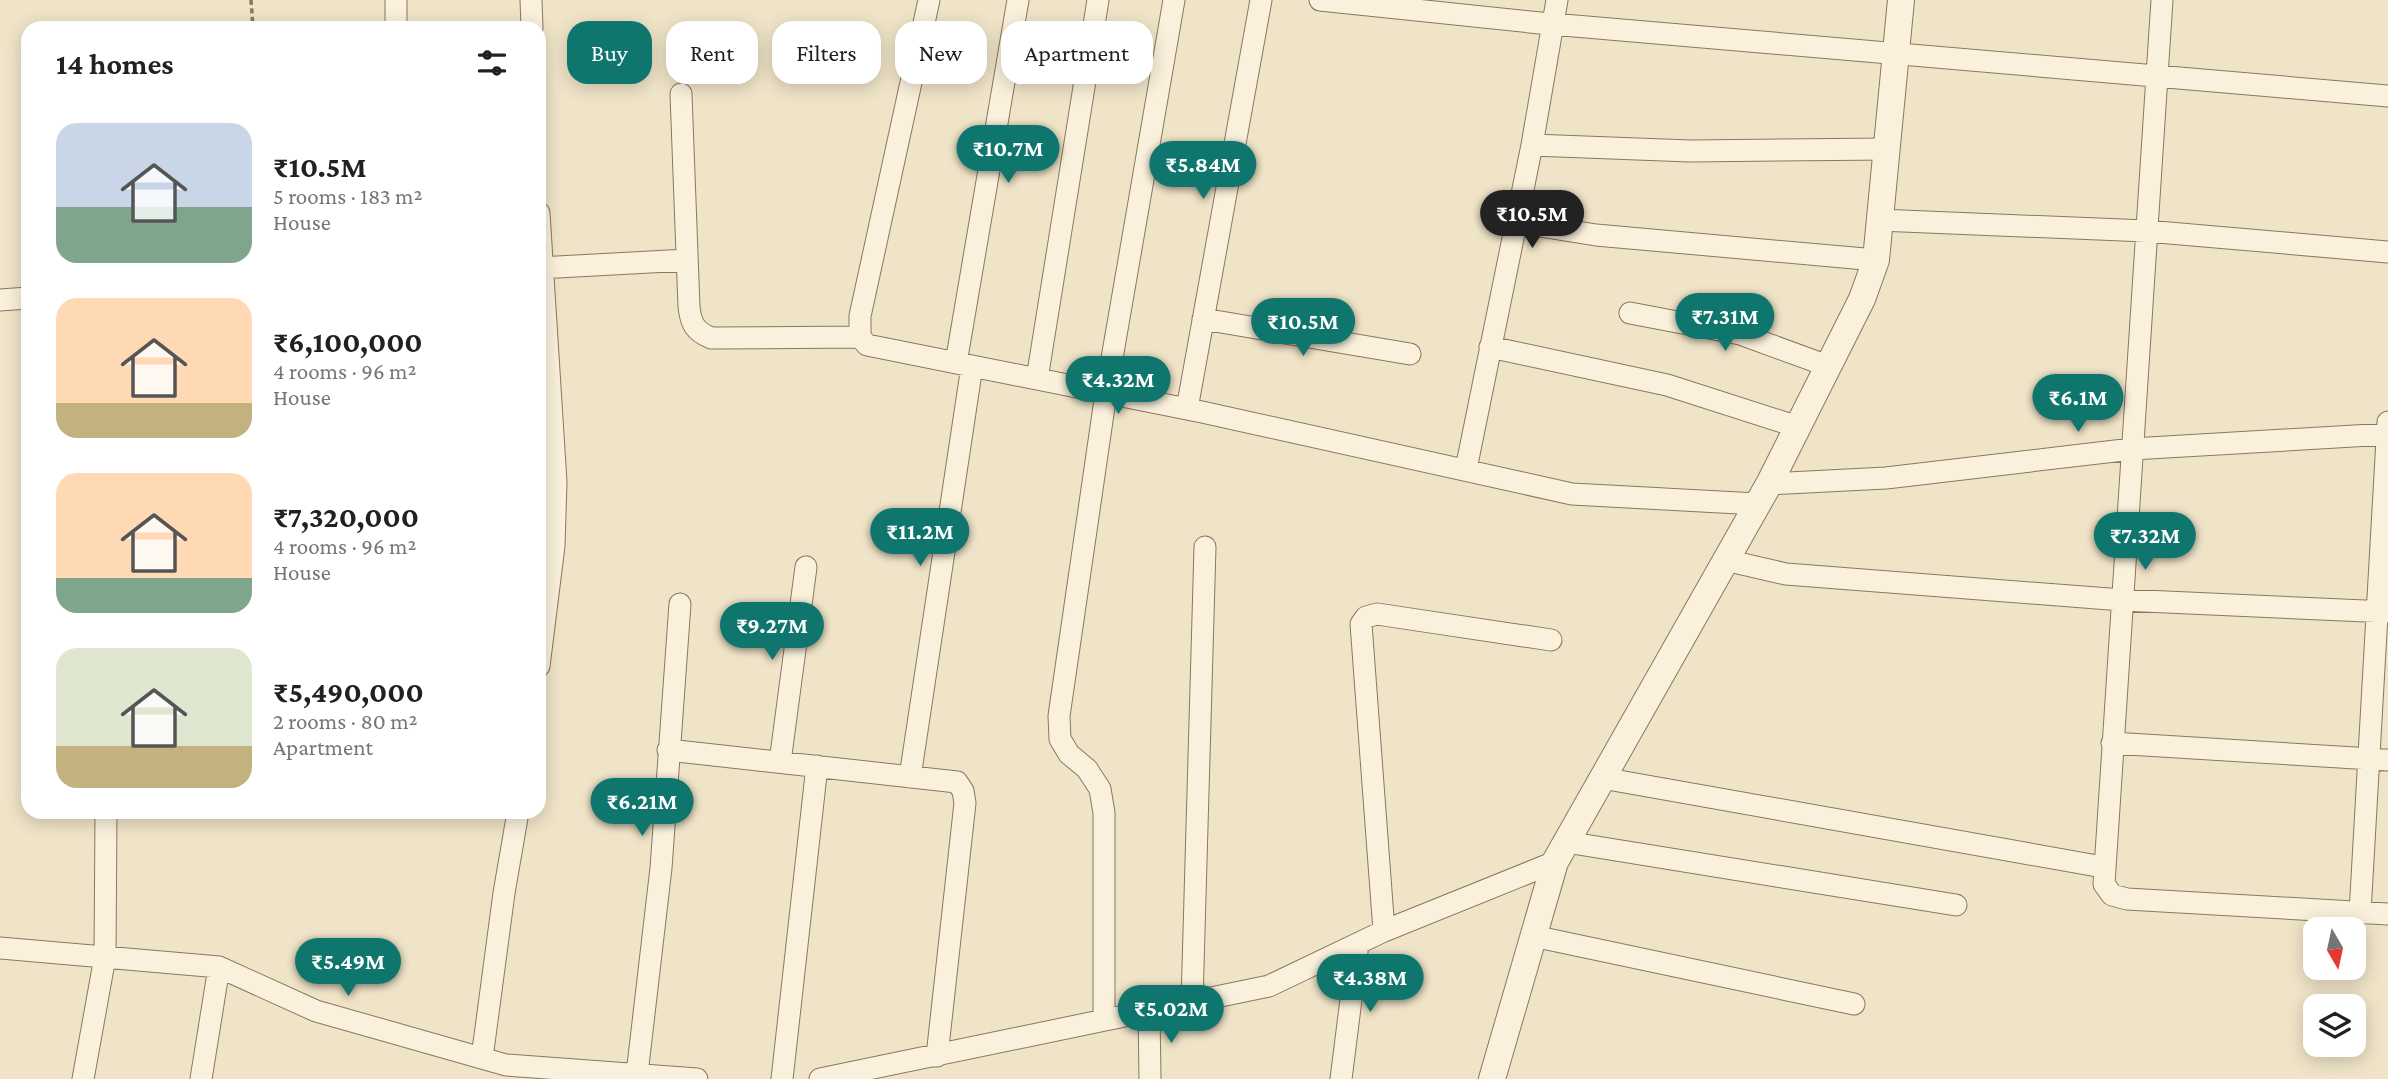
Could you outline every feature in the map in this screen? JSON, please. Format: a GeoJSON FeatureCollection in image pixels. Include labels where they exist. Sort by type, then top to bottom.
{"type":"FeatureCollection","features":[{"type":"Feature","properties":{"kind":"street"},"geometry":{"type":"LineString","coordinates":[[396,0],[396,21]]}},
{"type":"Feature","properties":{"kind":"street"},"geometry":{"type":"LineString","coordinates":[[531,0],[532,21]]}},
{"type":"Feature","properties":{"kind":"street"},"geometry":{"type":"LineString","coordinates":[[929,0],[860,316],[860,337],[867,345],[1187,409],[1572,494],[1763,494],[2133,449],[2388,434]]}},
{"type":"Feature","properties":{"kind":"street"},"geometry":{"type":"LineString","coordinates":[[910,777],[964,364],[1018,0]]}},
{"type":"Feature","properties":{"kind":"street"},"geometry":{"type":"LineString","coordinates":[[1037,379],[1098,0]]}},
{"type":"Feature","properties":{"kind":"street"},"geometry":{"type":"LineString","coordinates":[[1104,1020],[1104,813],[1100,789],[1087,769],[1069,754],[1060,738],[1059,716],[1106,393],[1174,0]]}},
{"type":"Feature","properties":{"kind":"street"},"geometry":{"type":"LineString","coordinates":[[1187,409],[1261,0]]}},
{"type":"Feature","properties":{"kind":"street"},"geometry":{"type":"LineString","coordinates":[[1320,0],[1553,24],[2388,96]]}},
{"type":"Feature","properties":{"kind":"street"},"geometry":{"type":"LineString","coordinates":[[1466,469],[1532,145],[1557,0]]}},
{"type":"Feature","properties":{"kind":"street"},"geometry":{"type":"LineString","coordinates":[[1492,1079],[1560,852],[1763,494],[1862,299],[1876,260],[1901,0]]}},
{"type":"Feature","properties":{"kind":"street"},"geometry":{"type":"LineString","coordinates":[[2162,0],[2103,867],[2104,884],[2112,895],[2127,899],[2388,914]]}},
{"type":"Feature","properties":{"kind":"street"},"geometry":{"type":"LineString","coordinates":[[681,94],[691,321],[699,332],[712,338],[860,337]]}},
{"type":"Feature","properties":{"kind":"street"},"geometry":{"type":"LineString","coordinates":[[1532,145],[1690,151],[1888,149]]}},
{"type":"Feature","properties":{"kind":"street"},"geometry":{"type":"LineString","coordinates":[[1879,220],[2146,231],[2388,252]]}},
{"type":"Feature","properties":{"kind":"street"},"geometry":{"type":"LineString","coordinates":[[1516,222],[1596,235],[1876,260]]}},
{"type":"Feature","properties":{"kind":"street"},"geometry":{"type":"LineString","coordinates":[[546,268],[687,260]]}},
{"type":"Feature","properties":{"kind":"street"},"geometry":{"type":"LineString","coordinates":[[0,300],[21,298]]}},
{"type":"Feature","properties":{"kind":"street"},"geometry":{"type":"LineString","coordinates":[[1630,313],[1740,334],[1828,366]]}},
{"type":"Feature","properties":{"kind":"street"},"geometry":{"type":"LineString","coordinates":[[1203,319],[1410,354]]}},
{"type":"Feature","properties":{"kind":"street"},"geometry":{"type":"LineString","coordinates":[[1490,347],[1667,385],[1798,427]]}},
{"type":"Feature","properties":{"kind":"street"},"geometry":{"type":"LineString","coordinates":[[546,348],[556,482],[554,546],[546,610]]}},
{"type":"Feature","properties":{"kind":"street"},"geometry":{"type":"LineString","coordinates":[[2360,913],[2378,760],[2388,421]]}},
{"type":"Feature","properties":{"kind":"street"},"geometry":{"type":"LineString","coordinates":[[1192,1002],[1205,547]]}},
{"type":"Feature","properties":{"kind":"street"},"geometry":{"type":"LineString","coordinates":[[1725,560],[1786,573],[2122,600],[2382,612]]}},
{"type":"Feature","properties":{"kind":"street"},"geometry":{"type":"LineString","coordinates":[[780,762],[806,567]]}},
{"type":"Feature","properties":{"kind":"street"},"geometry":{"type":"LineString","coordinates":[[637,1074],[661,868],[680,604]]}},
{"type":"Feature","properties":{"kind":"street"},"geometry":{"type":"LineString","coordinates":[[1384,931],[1361,624],[1366,617],[1377,614],[1551,640]]}},
{"type":"Feature","properties":{"kind":"street"},"geometry":{"type":"LineString","coordinates":[[2112,743],[2378,760]]}},
{"type":"Feature","properties":{"kind":"street"},"geometry":{"type":"LineString","coordinates":[[668,750],[957,782],[963,791],[965,803],[937,1056]]}},
{"type":"Feature","properties":{"kind":"street"},"geometry":{"type":"LineString","coordinates":[[782,1079],[817,766]]}},
{"type":"Feature","properties":{"kind":"street"},"geometry":{"type":"LineString","coordinates":[[1602,778],[2103,867]]}},
{"type":"Feature","properties":{"kind":"street"},"geometry":{"type":"LineString","coordinates":[[83,1079],[105,957],[106,819]]}},
{"type":"Feature","properties":{"kind":"street"},"geometry":{"type":"LineString","coordinates":[[482,1058],[504,893],[518,819]]}},
{"type":"Feature","properties":{"kind":"street"},"geometry":{"type":"LineString","coordinates":[[820,1079],[1269,986],[1560,852],[1956,905]]}},
{"type":"Feature","properties":{"kind":"street"},"geometry":{"type":"LineString","coordinates":[[1533,936],[1854,1003]]}},
{"type":"Feature","properties":{"kind":"street"},"geometry":{"type":"LineString","coordinates":[[1340,1079],[1358,944]]}},
{"type":"Feature","properties":{"kind":"street"},"geometry":{"type":"LineString","coordinates":[[0,948],[219,967],[316,1011],[506,1065],[694,1079]]}},
{"type":"Feature","properties":{"kind":"street"},"geometry":{"type":"LineString","coordinates":[[201,1079],[219,967]]}},
{"type":"Feature","properties":{"kind":"street"},"geometry":{"type":"LineString","coordinates":[[1149,1011],[1150,1079]]}},
{"type":"Feature","properties":{"kind":"path"},"geometry":{"type":"LineString","coordinates":[[251,0],[252,21]]}}]}
